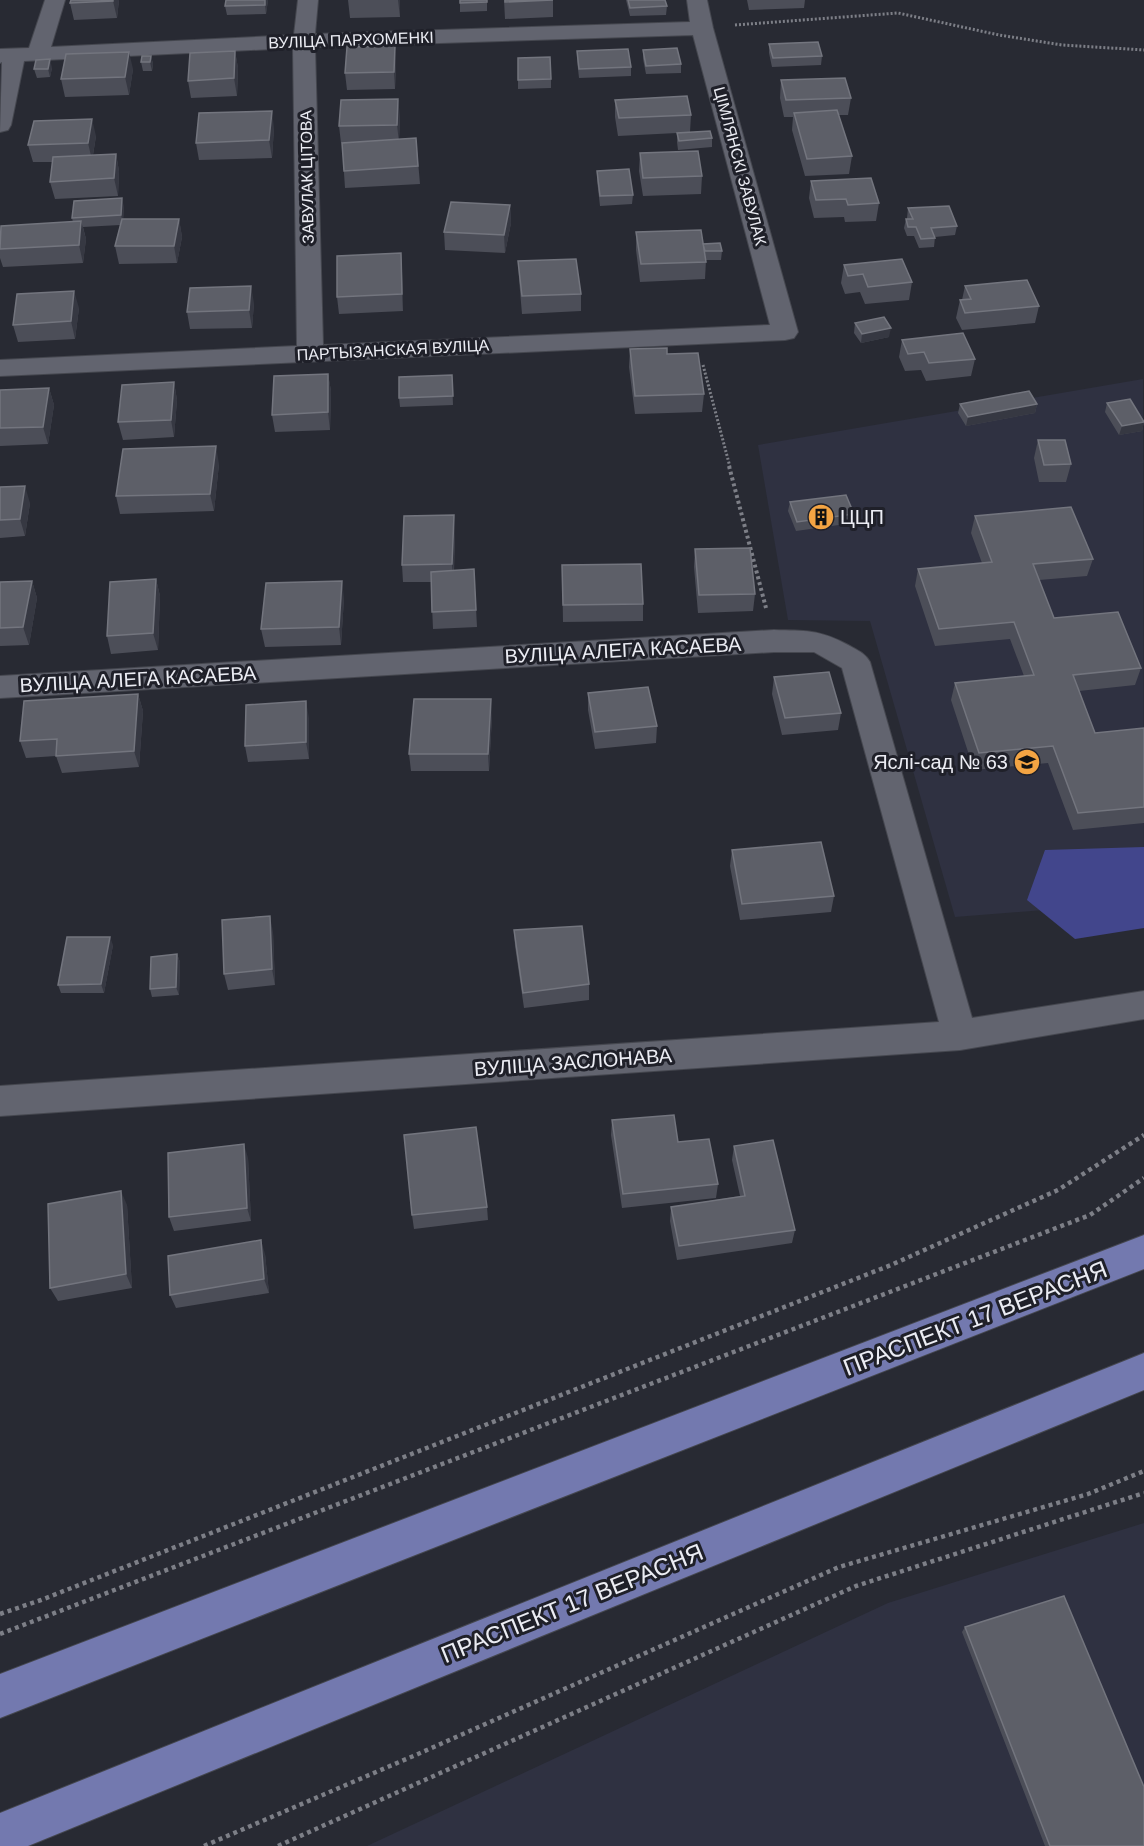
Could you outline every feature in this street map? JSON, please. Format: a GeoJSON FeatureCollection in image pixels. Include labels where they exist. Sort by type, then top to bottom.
{"type":"FeatureCollection","features":[{"type":"Feature","properties":{"kind":"main road","name":"ПРАСПЕКТ 17 ВЕРАСНЯ"},"geometry":{"type":"LineString","coordinates":[[0,1696],[1144,1252]]}},
{"type":"Feature","properties":{"kind":"main road","name":"ПРАСПЕКТ 17 ВЕРАСНЯ"},"geometry":{"type":"LineString","coordinates":[[0,1835],[1144,1371]]}},
{"type":"Feature","properties":{"kind":"street"},"geometry":{"type":"LineString","coordinates":[[38,53],[56,0]]}},
{"type":"Feature","properties":{"kind":"street","name":"ЗАВУЛАК ЦІТОВА"},"geometry":{"type":"LineString","coordinates":[[308,0],[304,41],[310,353]]}},
{"type":"Feature","properties":{"kind":"street","name":"ЦІМЛЯНСКІ ЗАВУЛАК"},"geometry":{"type":"LineString","coordinates":[[697,0],[702,28],[785,332]]}},
{"type":"Feature","properties":{"kind":"street","name":"ВУЛІЦА ПАРХОМЕНКІ"},"geometry":{"type":"LineString","coordinates":[[7,56],[304,41],[702,28]]}},
{"type":"Feature","properties":{"kind":"street"},"geometry":{"type":"LineString","coordinates":[[0,125],[7,56]]}},
{"type":"Feature","properties":{"kind":"street","name":"ПАРТЫЗАНСКАЯ ВУЛІЦА"},"geometry":{"type":"LineString","coordinates":[[0,368],[785,332]]}},
{"type":"Feature","properties":{"kind":"street","name":"ВУЛІЦА АЛЕГА КАСАЕВА"},"geometry":{"type":"LineString","coordinates":[[0,687],[774,641],[819,642],[855,662],[960,1035]]}},
{"type":"Feature","properties":{"kind":"street","name":"ВУЛІЦА ЗАСЛОНАВА"},"geometry":{"type":"LineString","coordinates":[[0,1101],[960,1035],[1144,1005]]}},
{"type":"Feature","properties":{"kind":"path"},"geometry":{"type":"LineString","coordinates":[[702,28],[898,13],[1009,37],[1062,45],[1144,50]]}},
{"type":"Feature","properties":{"kind":"path"},"geometry":{"type":"LineString","coordinates":[[696,336],[774,641]]}},
{"type":"Feature","properties":{"kind":"path"},"geometry":{"type":"LineString","coordinates":[[0,1614],[41,1600],[891,1265],[1058,1190],[1144,1135]]}},
{"type":"Feature","properties":{"kind":"path"},"geometry":{"type":"LineString","coordinates":[[0,1634],[1090,1215],[1144,1178]]}},
{"type":"Feature","properties":{"kind":"path"},"geometry":{"type":"LineString","coordinates":[[204,1846],[418,1754],[839,1567],[1088,1494],[1144,1470]]}},
{"type":"Feature","properties":{"kind":"path"},"geometry":{"type":"LineString","coordinates":[[278,1846],[856,1586],[1144,1493]]}},
{"type":"Feature","properties":{"kind":"shaded area","name":"Яслі-сад № 63"},"geometry":{"type":"Polygon","coordinates":[[[1143,379],[1144,902],[955,917],[870,621],[788,620],[758,445],[1143,379]]]}},
{"type":"Feature","properties":{"kind":"shaded area"},"geometry":{"type":"Polygon","coordinates":[[[1144,847],[1144,928],[1075,939],[1027,900],[1045,850],[1144,847]]]}},
{"type":"Feature","properties":{"kind":"shaded area"},"geometry":{"type":"Polygon","coordinates":[[[1144,1523],[1144,1846],[367,1846],[888,1603],[1144,1523]]]}},
{"type":"Feature","properties":{"kind":"building"},"geometry":{"type":"Polygon","coordinates":[[[71,0],[113,0],[113,1],[70,3],[71,0]]]}},
{"type":"Feature","properties":{"kind":"building"},"geometry":{"type":"Polygon","coordinates":[[[226,0],[265,0],[265,5],[225,6],[226,0]]]}},
{"type":"Feature","properties":{"kind":"building"},"geometry":{"type":"Polygon","coordinates":[[[460,0],[487,0],[487,2],[460,3],[460,0]]]}},
{"type":"Feature","properties":{"kind":"building"},"geometry":{"type":"Polygon","coordinates":[[[505,0],[553,0],[505,2],[505,0]]]}},
{"type":"Feature","properties":{"kind":"building"},"geometry":{"type":"Polygon","coordinates":[[[628,0],[665,0],[667,6],[630,8],[628,0]]]}},
{"type":"Feature","properties":{"kind":"building"},"geometry":{"type":"Polygon","coordinates":[[[818,42],[822,56],[773,58],[769,44],[818,42]]]}},
{"type":"Feature","properties":{"kind":"building"},"geometry":{"type":"Polygon","coordinates":[[[395,46],[394,72],[345,73],[347,47],[395,46]]]}},
{"type":"Feature","properties":{"kind":"building"},"geometry":{"type":"Polygon","coordinates":[[[677,48],[681,64],[646,66],[643,50],[677,48]]]}},
{"type":"Feature","properties":{"kind":"building"},"geometry":{"type":"Polygon","coordinates":[[[628,49],[631,67],[579,69],[577,51],[628,49]]]}},
{"type":"Feature","properties":{"kind":"building"},"geometry":{"type":"Polygon","coordinates":[[[235,51],[234,78],[188,81],[190,53],[235,51]]]}},
{"type":"Feature","properties":{"kind":"building"},"geometry":{"type":"Polygon","coordinates":[[[129,52],[125,77],[61,79],[66,54],[129,52]]]}},
{"type":"Feature","properties":{"kind":"building"},"geometry":{"type":"Polygon","coordinates":[[[142,56],[151,56],[150,62],[141,62],[142,56]]]}},
{"type":"Feature","properties":{"kind":"building"},"geometry":{"type":"Polygon","coordinates":[[[550,57],[551,79],[518,80],[518,58],[550,57]]]}},
{"type":"Feature","properties":{"kind":"building"},"geometry":{"type":"Polygon","coordinates":[[[50,59],[48,69],[34,69],[36,60],[50,59]]]}},
{"type":"Feature","properties":{"kind":"building"},"geometry":{"type":"Polygon","coordinates":[[[845,78],[851,98],[786,100],[781,80],[845,78]]]}},
{"type":"Feature","properties":{"kind":"building"},"geometry":{"type":"Polygon","coordinates":[[[687,96],[691,115],[619,118],[615,100],[687,96]]]}},
{"type":"Feature","properties":{"kind":"building"},"geometry":{"type":"Polygon","coordinates":[[[398,99],[397,125],[339,126],[341,100],[398,99]]]}},
{"type":"Feature","properties":{"kind":"building"},"geometry":{"type":"Polygon","coordinates":[[[837,110],[852,156],[807,159],[794,113],[837,110]]]}},
{"type":"Feature","properties":{"kind":"building"},"geometry":{"type":"Polygon","coordinates":[[[272,111],[269,140],[196,143],[199,113],[272,111]]]}},
{"type":"Feature","properties":{"kind":"building"},"geometry":{"type":"Polygon","coordinates":[[[92,119],[88,143],[28,145],[34,121],[92,119]]]}},
{"type":"Feature","properties":{"kind":"building"},"geometry":{"type":"Polygon","coordinates":[[[710,131],[712,138],[679,141],[677,133],[710,131]]]}},
{"type":"Feature","properties":{"kind":"building"},"geometry":{"type":"Polygon","coordinates":[[[416,138],[418,166],[344,171],[342,143],[416,138]]]}},
{"type":"Feature","properties":{"kind":"building"},"geometry":{"type":"Polygon","coordinates":[[[698,151],[702,176],[643,178],[640,153],[698,151]]]}},
{"type":"Feature","properties":{"kind":"building"},"geometry":{"type":"Polygon","coordinates":[[[116,154],[114,178],[50,182],[53,157],[116,154]]]}},
{"type":"Feature","properties":{"kind":"building"},"geometry":{"type":"Polygon","coordinates":[[[629,169],[633,195],[600,196],[597,171],[629,169]]]}},
{"type":"Feature","properties":{"kind":"building"},"geometry":{"type":"Polygon","coordinates":[[[871,178],[879,203],[848,205],[846,199],[816,200],[811,181],[871,178]]]}},
{"type":"Feature","properties":{"kind":"building"},"geometry":{"type":"Polygon","coordinates":[[[122,198],[121,215],[72,218],[74,201],[122,198]]]}},
{"type":"Feature","properties":{"kind":"building"},"geometry":{"type":"Polygon","coordinates":[[[451,202],[510,205],[504,235],[444,232],[451,202]]]}},
{"type":"Feature","properties":{"kind":"building"},"geometry":{"type":"Polygon","coordinates":[[[949,206],[957,226],[931,228],[935,238],[921,239],[916,227],[908,227],[906,219],[913,219],[908,208],[949,206]]]}},
{"type":"Feature","properties":{"kind":"building"},"geometry":{"type":"Polygon","coordinates":[[[122,219],[179,219],[174,246],[115,246],[122,219]]]}},
{"type":"Feature","properties":{"kind":"building"},"geometry":{"type":"Polygon","coordinates":[[[81,221],[79,245],[0,249],[1,226],[81,221]]]}},
{"type":"Feature","properties":{"kind":"building"},"geometry":{"type":"Polygon","coordinates":[[[701,230],[706,262],[641,264],[636,232],[701,230]]]}},
{"type":"Feature","properties":{"kind":"building"},"geometry":{"type":"Polygon","coordinates":[[[720,243],[722,251],[705,251],[703,244],[720,243]]]}},
{"type":"Feature","properties":{"kind":"building"},"geometry":{"type":"Polygon","coordinates":[[[401,253],[402,294],[337,297],[337,256],[401,253]]]}},
{"type":"Feature","properties":{"kind":"building"},"geometry":{"type":"Polygon","coordinates":[[[576,259],[581,294],[522,296],[518,261],[576,259]]]}},
{"type":"Feature","properties":{"kind":"building"},"geometry":{"type":"Polygon","coordinates":[[[902,259],[912,282],[868,287],[863,274],[848,276],[844,265],[902,259]]]}},
{"type":"Feature","properties":{"kind":"building"},"geometry":{"type":"Polygon","coordinates":[[[1027,280],[1039,306],[965,313],[960,300],[971,299],[965,286],[1027,280]]]}},
{"type":"Feature","properties":{"kind":"building"},"geometry":{"type":"Polygon","coordinates":[[[251,286],[249,310],[187,312],[190,288],[251,286]]]}},
{"type":"Feature","properties":{"kind":"building"},"geometry":{"type":"Polygon","coordinates":[[[74,291],[71,321],[13,325],[17,294],[74,291]]]}},
{"type":"Feature","properties":{"kind":"building"},"geometry":{"type":"Polygon","coordinates":[[[884,317],[891,328],[862,334],[855,323],[884,317]]]}},
{"type":"Feature","properties":{"kind":"building"},"geometry":{"type":"Polygon","coordinates":[[[963,333],[975,359],[929,363],[924,352],[908,354],[902,340],[963,333]]]}},
{"type":"Feature","properties":{"kind":"building"},"geometry":{"type":"Polygon","coordinates":[[[667,348],[667,354],[698,353],[704,394],[635,396],[630,349],[667,348]]]}},
{"type":"Feature","properties":{"kind":"building"},"geometry":{"type":"Polygon","coordinates":[[[328,374],[328,412],[272,415],[274,376],[328,374]]]}},
{"type":"Feature","properties":{"kind":"building"},"geometry":{"type":"Polygon","coordinates":[[[452,375],[453,396],[399,398],[399,377],[452,375]]]}},
{"type":"Feature","properties":{"kind":"building"},"geometry":{"type":"Polygon","coordinates":[[[174,382],[171,420],[118,422],[122,385],[174,382]]]}},
{"type":"Feature","properties":{"kind":"building"},"geometry":{"type":"Polygon","coordinates":[[[49,388],[43,427],[0,428],[0,390],[49,388]]]}},
{"type":"Feature","properties":{"kind":"building"},"geometry":{"type":"Polygon","coordinates":[[[1029,391],[1037,404],[968,417],[960,404],[1029,391]]]}},
{"type":"Feature","properties":{"kind":"building"},"geometry":{"type":"Polygon","coordinates":[[[1130,399],[1144,422],[1122,426],[1107,403],[1130,399]]]}},
{"type":"Feature","properties":{"kind":"building"},"geometry":{"type":"Polygon","coordinates":[[[1038,440],[1065,440],[1071,464],[1044,465],[1038,440]]]}},
{"type":"Feature","properties":{"kind":"building"},"geometry":{"type":"Polygon","coordinates":[[[216,446],[210,494],[116,496],[123,449],[216,446]]]}},
{"type":"Feature","properties":{"kind":"building"},"geometry":{"type":"Polygon","coordinates":[[[25,486],[20,519],[0,520],[0,487],[25,486]]]}},
{"type":"Feature","properties":{"kind":"building"},"geometry":{"type":"Polygon","coordinates":[[[846,495],[854,514],[797,522],[790,502],[846,495]]]}},
{"type":"Feature","properties":{"kind":"building"},"geometry":{"type":"Polygon","coordinates":[[[1071,507],[1093,559],[1033,564],[1054,618],[1118,612],[1141,668],[1073,675],[1095,733],[1144,728],[1144,807],[1078,813],[1053,746],[979,753],[955,683],[1034,675],[1014,622],[939,629],[918,569],[992,562],[975,516],[1071,507]]]}},
{"type":"Feature","properties":{"kind":"building"},"geometry":{"type":"Polygon","coordinates":[[[454,515],[452,564],[402,565],[404,516],[454,515]]]}},
{"type":"Feature","properties":{"kind":"building"},"geometry":{"type":"Polygon","coordinates":[[[750,548],[755,594],[699,595],[695,549],[750,548]]]}},
{"type":"Feature","properties":{"kind":"building"},"geometry":{"type":"Polygon","coordinates":[[[641,564],[643,604],[563,605],[562,565],[641,564]]]}},
{"type":"Feature","properties":{"kind":"building"},"geometry":{"type":"Polygon","coordinates":[[[474,569],[476,610],[432,612],[431,572],[474,569]]]}},
{"type":"Feature","properties":{"kind":"building"},"geometry":{"type":"Polygon","coordinates":[[[156,579],[153,633],[107,636],[110,582],[156,579]]]}},
{"type":"Feature","properties":{"kind":"building"},"geometry":{"type":"Polygon","coordinates":[[[32,581],[23,627],[0,628],[0,582],[32,581]]]}},
{"type":"Feature","properties":{"kind":"building"},"geometry":{"type":"Polygon","coordinates":[[[342,581],[339,627],[261,629],[266,583],[342,581]]]}},
{"type":"Feature","properties":{"kind":"building"},"geometry":{"type":"Polygon","coordinates":[[[829,672],[841,713],[785,718],[774,677],[829,672]]]}},
{"type":"Feature","properties":{"kind":"building"},"geometry":{"type":"Polygon","coordinates":[[[648,687],[657,726],[595,732],[588,693],[648,687]]]}},
{"type":"Feature","properties":{"kind":"building"},"geometry":{"type":"Polygon","coordinates":[[[138,694],[134,751],[56,756],[57,739],[20,741],[24,701],[138,694]]]}},
{"type":"Feature","properties":{"kind":"building"},"geometry":{"type":"Polygon","coordinates":[[[414,699],[491,699],[488,754],[409,754],[414,699]]]}},
{"type":"Feature","properties":{"kind":"building"},"geometry":{"type":"Polygon","coordinates":[[[306,701],[306,742],[245,746],[246,705],[306,701]]]}},
{"type":"Feature","properties":{"kind":"building"},"geometry":{"type":"Polygon","coordinates":[[[821,842],[834,896],[742,904],[732,850],[821,842]]]}},
{"type":"Feature","properties":{"kind":"building"},"geometry":{"type":"Polygon","coordinates":[[[270,916],[272,969],[224,974],[222,920],[270,916]]]}},
{"type":"Feature","properties":{"kind":"building"},"geometry":{"type":"Polygon","coordinates":[[[582,926],[589,984],[523,993],[514,930],[582,926]]]}},
{"type":"Feature","properties":{"kind":"building"},"geometry":{"type":"Polygon","coordinates":[[[67,937],[110,937],[101,984],[58,985],[67,937]]]}},
{"type":"Feature","properties":{"kind":"building"},"geometry":{"type":"Polygon","coordinates":[[[177,954],[176,987],[150,989],[151,957],[177,954]]]}},
{"type":"Feature","properties":{"kind":"building"},"geometry":{"type":"Polygon","coordinates":[[[674,1115],[678,1142],[709,1139],[718,1184],[623,1194],[612,1120],[674,1115]]]}},
{"type":"Feature","properties":{"kind":"building"},"geometry":{"type":"Polygon","coordinates":[[[476,1127],[487,1207],[412,1215],[404,1135],[476,1127]]]}},
{"type":"Feature","properties":{"kind":"building"},"geometry":{"type":"Polygon","coordinates":[[[773,1140],[795,1230],[679,1246],[671,1207],[745,1196],[734,1146],[773,1140]]]}},
{"type":"Feature","properties":{"kind":"building"},"geometry":{"type":"Polygon","coordinates":[[[244,1144],[247,1208],[169,1217],[168,1153],[244,1144]]]}},
{"type":"Feature","properties":{"kind":"building"},"geometry":{"type":"Polygon","coordinates":[[[121,1191],[126,1274],[50,1288],[48,1204],[121,1191]]]}},
{"type":"Feature","properties":{"kind":"building"},"geometry":{"type":"Polygon","coordinates":[[[261,1240],[264,1279],[170,1295],[168,1256],[261,1240]]]}},
{"type":"Feature","properties":{"kind":"building"},"geometry":{"type":"Polygon","coordinates":[[[1064,1596],[1144,1787],[1144,1846],[1050,1846],[965,1627],[1064,1596]]]}},
{"type":"Feature","properties":{"kind":"place","name":"ЦЦП"},"geometry":{"type":"Point","coordinates":[821,517]}},
{"type":"Feature","properties":{"kind":"place","name":"Яслі-сад № 63"},"geometry":{"type":"Point","coordinates":[1027,762]}}]}
